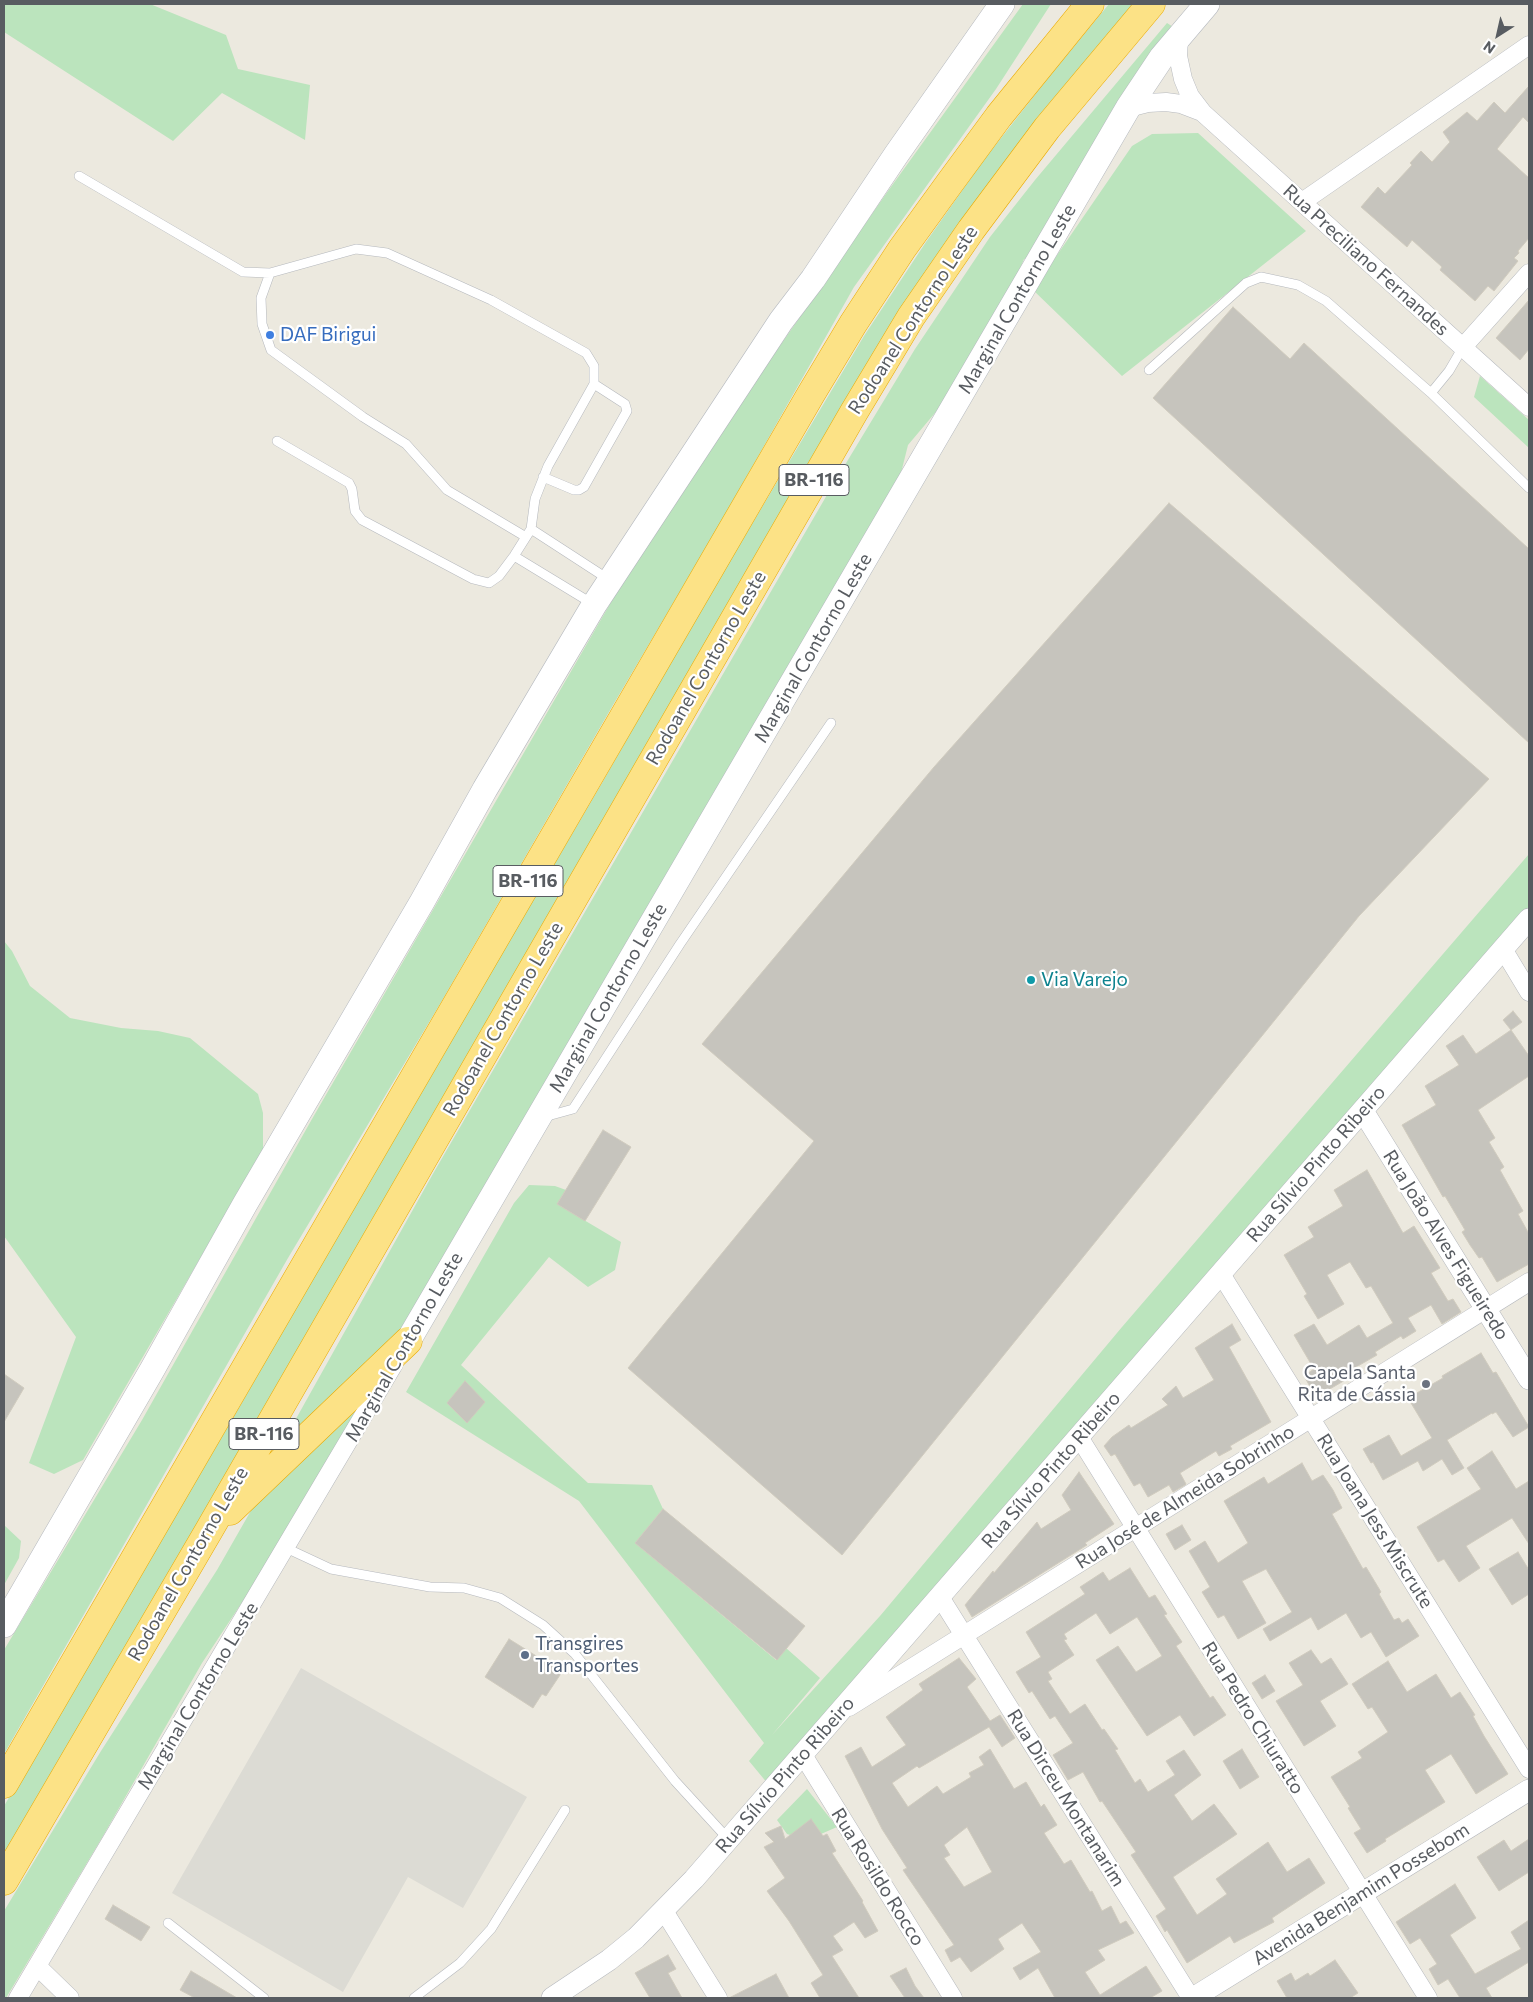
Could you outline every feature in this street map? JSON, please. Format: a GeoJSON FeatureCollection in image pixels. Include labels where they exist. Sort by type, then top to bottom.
{"type":"FeatureCollection","features":[{"type":"Feature","properties":{"kind":"highway"},"geometry":{"type":"LineString","coordinates":[[999,116],[1065,4]]}},
{"type":"Feature","properties":{"kind":"highway","name":"BR-116"},"geometry":{"type":"LineString","coordinates":[[4,1784],[811,394],[902,250],[999,116],[1090,4]]}},
{"type":"Feature","properties":{"kind":"highway","name":"Rodoanel Contorno Leste"},"geometry":{"type":"LineString","coordinates":[[4,1881],[208,1532],[897,340],[971,230],[1047,128],[1150,4]]}},
{"type":"Feature","properties":{"kind":"highway"},"geometry":{"type":"LineString","coordinates":[[1089,77],[1164,4]]}},
{"type":"Feature","properties":{"kind":"highway"},"geometry":{"type":"LineString","coordinates":[[208,1532],[408,1341]]}},
{"type":"Feature","properties":{"kind":"main road"},"geometry":{"type":"LineString","coordinates":[[4,1624],[152,1370],[245,1204],[594,605],[782,321],[1002,4]]}},
{"type":"Feature","properties":{"kind":"main road","name":"Marginal Contorno Leste"},"geometry":{"type":"LineString","coordinates":[[408,1341],[1128,108],[1178,37],[1207,4]]}},
{"type":"Feature","properties":{"kind":"street","name":"Rua Preciliano Fernandes"},"geometry":{"type":"LineString","coordinates":[[1178,37],[1178,56],[1183,79],[1190,96],[1203,113],[1529,407]]}},
{"type":"Feature","properties":{"kind":"street"},"geometry":{"type":"LineString","coordinates":[[1302,202],[1529,45]]}},
{"type":"Feature","properties":{"kind":"street","name":"Rua Preciliano Fernandes"},"geometry":{"type":"LineString","coordinates":[[1128,108],[1148,103],[1166,102],[1181,104],[1203,113]]}},
{"type":"Feature","properties":{"kind":"street"},"geometry":{"type":"LineString","coordinates":[[1463,347],[1529,273]]}},
{"type":"Feature","properties":{"kind":"street","name":"Rua Sílvio Pinto Ribeiro"},"geometry":{"type":"LineString","coordinates":[[552,1998],[609,1960],[664,1911],[729,1840],[1529,919]]}},
{"type":"Feature","properties":{"kind":"street"},"geometry":{"type":"LineString","coordinates":[[1503,949],[1529,992]]}},
{"type":"Feature","properties":{"kind":"street","name":"Rua João Alves Figueiredo"},"geometry":{"type":"LineString","coordinates":[[1363,1110],[1529,1379]]}},
{"type":"Feature","properties":{"kind":"street","name":"Rua Joana Jess Miscrute"},"geometry":{"type":"LineString","coordinates":[[1221,1274],[1529,1769]]}},
{"type":"Feature","properties":{"kind":"street","name":"Rua José de Almeida Sobrinho"},"geometry":{"type":"LineString","coordinates":[[842,1711],[1529,1282]]}},
{"type":"Feature","properties":{"kind":"street","name":"Marginal Contorno Leste"},"geometry":{"type":"LineString","coordinates":[[18,1998],[408,1341]]}},
{"type":"Feature","properties":{"kind":"street","name":"Rua Pedro Chiuratto"},"geometry":{"type":"LineString","coordinates":[[1079,1437],[1428,1998]]}},
{"type":"Feature","properties":{"kind":"street","name":"Rua Dirceu Montanarim"},"geometry":{"type":"LineString","coordinates":[[940,1597],[1192,1998]]}},
{"type":"Feature","properties":{"kind":"street","name":"Rua Rosildo Rocco"},"geometry":{"type":"LineString","coordinates":[[803,1755],[954,1998]]}},
{"type":"Feature","properties":{"kind":"street","name":"Avenida Benjamim Possebom"},"geometry":{"type":"LineString","coordinates":[[1192,1998],[1529,1790]]}},
{"type":"Feature","properties":{"kind":"street"},"geometry":{"type":"LineString","coordinates":[[664,1911],[718,1998]]}},
{"type":"Feature","properties":{"kind":"street"},"geometry":{"type":"LineString","coordinates":[[38,1966],[70,1998]]}},
{"type":"Feature","properties":{"kind":"lane"},"geometry":{"type":"LineString","coordinates":[[78,176],[243,272],[270,273],[356,249],[387,253],[491,300],[586,353],[594,366],[594,384],[543,478],[535,499],[528,533],[499,576],[489,583],[473,579],[362,520],[354,511],[352,489],[349,483],[277,441]]}},
{"type":"Feature","properties":{"kind":"lane"},"geometry":{"type":"LineString","coordinates":[[270,273],[261,298],[262,324],[271,350],[363,417],[406,444],[447,490],[528,533],[610,581]]}},
{"type":"Feature","properties":{"kind":"lane"},"geometry":{"type":"LineString","coordinates":[[1149,370],[1246,283],[1261,277],[1298,285],[1326,301],[1431,393],[1529,488]]}},
{"type":"Feature","properties":{"kind":"lane"},"geometry":{"type":"LineString","coordinates":[[1431,393],[1449,372],[1463,347]]}},
{"type":"Feature","properties":{"kind":"lane"},"geometry":{"type":"LineString","coordinates":[[543,478],[574,490],[584,487],[627,411],[625,404],[594,384]]}},
{"type":"Feature","properties":{"kind":"lane"},"geometry":{"type":"LineString","coordinates":[[514,556],[594,605]]}},
{"type":"Feature","properties":{"kind":"lane"},"geometry":{"type":"LineString","coordinates":[[537,1119],[573,1109],[680,944],[831,723]]}},
{"type":"Feature","properties":{"kind":"lane"},"geometry":{"type":"LineString","coordinates":[[286,1548],[331,1569],[430,1588],[464,1588],[500,1598],[543,1625],[575,1654],[675,1781],[729,1840]]}},
{"type":"Feature","properties":{"kind":"lane"},"geometry":{"type":"LineString","coordinates":[[414,1998],[460,1963],[491,1929],[565,1810]]}},
{"type":"Feature","properties":{"kind":"lane"},"geometry":{"type":"LineString","coordinates":[[168,1923],[264,1998]]}},
{"type":"Feature","properties":{"kind":"shaded area"},"geometry":{"type":"Polygon","coordinates":[[[301,1668],[527,1797],[463,1908],[408,1877],[343,1992],[172,1893],[301,1668]]]}},
{"type":"Feature","properties":{"kind":"green space"},"geometry":{"type":"Polygon","coordinates":[[[4,4],[150,4],[226,35],[238,69],[310,85],[305,140],[222,93],[173,141],[4,32],[4,4]]]}},
{"type":"Feature","properties":{"kind":"green space"},"geometry":{"type":"Polygon","coordinates":[[[1023,4],[1051,4],[996,89],[854,287],[718,527],[440,1004],[288,1258],[4,1754],[4,1650],[142,1420],[312,1119],[614,597],[756,380],[888,191],[1023,4]]]}},
{"type":"Feature","properties":{"kind":"green space"},"geometry":{"type":"Polygon","coordinates":[[[1109,4],[1141,4],[996,177],[359,1247],[4,1855],[4,1806],[240,1406],[336,1236],[602,783],[693,623],[864,336],[926,242],[983,161],[1109,4]]]}},
{"type":"Feature","properties":{"kind":"green space"},"geometry":{"type":"Polygon","coordinates":[[[1167,23],[1178,30],[1034,258],[1024,259],[1013,286],[940,407],[908,445],[898,485],[405,1335],[283,1442],[434,1172],[831,488],[915,349],[990,237],[1035,180],[1167,23]]]}},
{"type":"Feature","properties":{"kind":"green space"},"geometry":{"type":"Polygon","coordinates":[[[1198,133],[1306,231],[1122,376],[1033,290],[1132,146],[1152,134],[1198,133]]]}},
{"type":"Feature","properties":{"kind":"green space"},"geometry":{"type":"Polygon","coordinates":[[[1480,376],[1529,420],[1529,448],[1474,397],[1480,376]]]}},
{"type":"Feature","properties":{"kind":"green space"},"geometry":{"type":"Polygon","coordinates":[[[1529,854],[1529,909],[768,1784],[749,1761],[764,1743],[579,1501],[406,1392],[514,1203],[529,1185],[555,1186],[566,1190],[557,1204],[621,1242],[615,1270],[588,1287],[549,1257],[461,1365],[588,1483],[652,1485],[663,1509],[635,1543],[776,1660],[786,1648],[820,1678],[772,1735],[880,1616],[1122,1327],[1529,854]]]}},
{"type":"Feature","properties":{"kind":"green space"},"geometry":{"type":"Polygon","coordinates":[[[4,941],[12,951],[30,986],[70,1018],[121,1028],[158,1031],[190,1038],[258,1094],[263,1113],[263,1150],[83,1460],[54,1474],[29,1463],[76,1337],[4,1236],[4,941]]]}},
{"type":"Feature","properties":{"kind":"green space"},"geometry":{"type":"Polygon","coordinates":[[[363,1401],[293,1525],[202,1663],[103,1836],[6,1998],[4,1998],[4,1911],[101,1751],[217,1570],[257,1500],[363,1401]]]}},
{"type":"Feature","properties":{"kind":"green space"},"geometry":{"type":"Polygon","coordinates":[[[4,1525],[21,1541],[19,1558],[4,1585],[4,1525]]]}},
{"type":"Feature","properties":{"kind":"green space"},"geometry":{"type":"Polygon","coordinates":[[[807,1789],[837,1827],[821,1834],[787,1834],[777,1820],[807,1789]]]}},
{"type":"Feature","properties":{"kind":"building"},"geometry":{"type":"Polygon","coordinates":[[[1529,86],[1529,123],[1523,117],[1497,149],[1529,178],[1529,238],[1514,258],[1518,261],[1494,291],[1488,286],[1475,301],[1440,270],[1442,267],[1412,240],[1407,247],[1361,207],[1378,187],[1385,194],[1412,165],[1410,163],[1421,151],[1432,162],[1450,142],[1443,132],[1467,112],[1477,121],[1494,102],[1505,113],[1529,86]]]}},
{"type":"Feature","properties":{"kind":"building"},"geometry":{"type":"Polygon","coordinates":[[[1529,300],[1529,349],[1520,360],[1496,338],[1529,300]]]}},
{"type":"Feature","properties":{"kind":"building"},"geometry":{"type":"Polygon","coordinates":[[[1233,307],[1290,359],[1304,343],[1529,549],[1529,743],[1153,398],[1233,307]]]}},
{"type":"Feature","properties":{"kind":"building","name":"Via Varejo"},"geometry":{"type":"Polygon","coordinates":[[[1169,503],[1489,779],[1359,916],[842,1555],[628,1368],[814,1141],[702,1044],[934,767],[1169,503]]]}},
{"type":"Feature","properties":{"kind":"building"},"geometry":{"type":"Polygon","coordinates":[[[1513,1011],[1522,1022],[1511,1030],[1503,1020],[1513,1011]]]}},
{"type":"Feature","properties":{"kind":"building"},"geometry":{"type":"Polygon","coordinates":[[[1511,1030],[1529,1056],[1529,1076],[1478,1110],[1495,1138],[1489,1142],[1504,1167],[1500,1170],[1523,1211],[1518,1214],[1529,1234],[1529,1264],[1497,1282],[1482,1257],[1479,1258],[1462,1232],[1465,1230],[1445,1196],[1443,1197],[1402,1125],[1436,1105],[1425,1086],[1459,1065],[1446,1046],[1463,1035],[1476,1054],[1511,1030]]]}},
{"type":"Feature","properties":{"kind":"building"},"geometry":{"type":"Polygon","coordinates":[[[603,1130],[631,1147],[585,1221],[557,1204],[603,1130]]]}},
{"type":"Feature","properties":{"kind":"building"},"geometry":{"type":"Polygon","coordinates":[[[1367,1170],[1403,1233],[1414,1226],[1440,1268],[1431,1273],[1448,1301],[1453,1299],[1461,1312],[1442,1324],[1431,1305],[1408,1318],[1416,1331],[1403,1339],[1401,1336],[1375,1352],[1377,1355],[1344,1374],[1347,1379],[1316,1397],[1304,1376],[1314,1369],[1294,1335],[1314,1324],[1327,1345],[1359,1325],[1367,1338],[1393,1323],[1371,1286],[1366,1288],[1350,1262],[1327,1275],[1344,1304],[1318,1319],[1304,1296],[1307,1294],[1284,1255],[1314,1237],[1308,1227],[1343,1206],[1334,1190],[1367,1170]]]}},
{"type":"Feature","properties":{"kind":"building"},"geometry":{"type":"Polygon","coordinates":[[[1232,1324],[1241,1340],[1229,1347],[1271,1422],[1230,1446],[1232,1449],[1219,1456],[1216,1451],[1180,1473],[1185,1485],[1173,1492],[1169,1485],[1148,1497],[1140,1483],[1134,1486],[1115,1454],[1111,1456],[1104,1446],[1112,1437],[1129,1425],[1131,1428],[1168,1405],[1162,1399],[1176,1386],[1183,1398],[1214,1380],[1195,1348],[1232,1324]]]}},
{"type":"Feature","properties":{"kind":"building"},"geometry":{"type":"Polygon","coordinates":[[[1481,1353],[1493,1373],[1496,1372],[1529,1427],[1513,1437],[1496,1412],[1492,1413],[1447,1440],[1464,1468],[1452,1475],[1442,1459],[1423,1471],[1418,1461],[1383,1480],[1363,1449],[1389,1435],[1401,1456],[1432,1438],[1408,1398],[1481,1353]]]}},
{"type":"Feature","properties":{"kind":"building"},"geometry":{"type":"Polygon","coordinates":[[[4,1374],[24,1388],[4,1422],[4,1374]]]}},
{"type":"Feature","properties":{"kind":"building"},"geometry":{"type":"Polygon","coordinates":[[[465,1381],[485,1402],[467,1423],[447,1403],[465,1381]]]}},
{"type":"Feature","properties":{"kind":"building"},"geometry":{"type":"Polygon","coordinates":[[[1492,1451],[1516,1489],[1529,1481],[1529,1544],[1512,1518],[1466,1546],[1480,1568],[1459,1582],[1444,1559],[1438,1562],[1417,1527],[1481,1489],[1467,1468],[1492,1451]]]}},
{"type":"Feature","properties":{"kind":"building"},"geometry":{"type":"Polygon","coordinates":[[[1302,1463],[1312,1481],[1323,1475],[1333,1490],[1342,1508],[1332,1514],[1363,1569],[1366,1567],[1381,1592],[1379,1594],[1394,1620],[1399,1618],[1402,1623],[1408,1619],[1419,1636],[1386,1657],[1371,1632],[1361,1638],[1346,1613],[1318,1630],[1311,1617],[1270,1641],[1263,1629],[1292,1612],[1266,1569],[1242,1581],[1266,1623],[1238,1639],[1224,1615],[1218,1618],[1202,1592],[1210,1587],[1189,1551],[1205,1541],[1218,1563],[1248,1543],[1224,1501],[1264,1477],[1268,1484],[1302,1463]]]}},
{"type":"Feature","properties":{"kind":"building"},"geometry":{"type":"Polygon","coordinates":[[[1079,1472],[1114,1524],[1085,1543],[1087,1545],[972,1617],[965,1605],[1037,1522],[1041,1529],[1071,1510],[1062,1495],[1079,1472]]]}},
{"type":"Feature","properties":{"kind":"building"},"geometry":{"type":"Polygon","coordinates":[[[663,1509],[805,1626],[777,1660],[635,1543],[663,1509]]]}},
{"type":"Feature","properties":{"kind":"building"},"geometry":{"type":"Polygon","coordinates":[[[1182,1525],[1191,1540],[1175,1550],[1166,1534],[1182,1525]]]}},
{"type":"Feature","properties":{"kind":"building"},"geometry":{"type":"Polygon","coordinates":[[[1518,1552],[1529,1570],[1529,1594],[1512,1605],[1489,1569],[1518,1552]]]}},
{"type":"Feature","properties":{"kind":"building"},"geometry":{"type":"Polygon","coordinates":[[[1130,1568],[1149,1598],[1155,1595],[1167,1614],[1164,1615],[1182,1642],[1176,1646],[1210,1698],[1213,1696],[1226,1715],[1194,1736],[1180,1715],[1147,1736],[1096,1660],[1118,1646],[1136,1672],[1162,1656],[1137,1617],[1110,1634],[1096,1613],[1064,1634],[1067,1639],[1064,1640],[1074,1655],[1048,1672],[1052,1679],[1048,1681],[1070,1714],[1085,1704],[1102,1730],[1104,1729],[1118,1749],[1115,1750],[1135,1783],[1140,1779],[1148,1792],[1175,1775],[1166,1761],[1184,1750],[1201,1775],[1174,1795],[1192,1821],[1214,1804],[1237,1834],[1173,1877],[1197,1915],[1227,1894],[1216,1879],[1268,1842],[1287,1872],[1309,1858],[1325,1883],[1272,1918],[1274,1922],[1234,1943],[1230,1936],[1187,1963],[1156,1916],[1166,1909],[1131,1855],[1136,1852],[1102,1801],[1100,1802],[1083,1772],[1068,1780],[1053,1755],[1073,1743],[1055,1716],[1050,1719],[1032,1691],[1029,1693],[1016,1672],[1041,1657],[1026,1632],[1085,1594],[1080,1587],[1103,1572],[1109,1581],[1130,1568]]]}},
{"type":"Feature","properties":{"kind":"building"},"geometry":{"type":"Polygon","coordinates":[[[509,1639],[562,1672],[546,1696],[542,1694],[533,1708],[485,1677],[509,1639]]]}},
{"type":"Feature","properties":{"kind":"building"},"geometry":{"type":"Polygon","coordinates":[[[1311,1650],[1321,1664],[1331,1658],[1348,1684],[1320,1701],[1336,1726],[1304,1746],[1276,1701],[1303,1685],[1289,1663],[1311,1650]]]}},
{"type":"Feature","properties":{"kind":"building"},"geometry":{"type":"Polygon","coordinates":[[[959,1658],[976,1679],[967,1687],[990,1721],[1000,1715],[1015,1738],[1002,1747],[989,1727],[919,1768],[917,1766],[892,1783],[908,1807],[937,1786],[943,1794],[971,1777],[969,1773],[984,1765],[979,1757],[990,1749],[1014,1789],[1026,1782],[1041,1807],[1044,1804],[1057,1825],[1044,1833],[1064,1864],[1071,1860],[1090,1892],[1092,1891],[1102,1911],[1111,1906],[1120,1924],[1126,1921],[1134,1933],[1098,1950],[1105,1960],[1085,1972],[1100,1995],[1146,1966],[1162,1991],[1150,1998],[1055,1998],[1038,1968],[1020,1980],[1013,1968],[1041,1952],[1022,1923],[998,1939],[1004,1949],[971,1972],[960,1957],[951,1962],[945,1950],[954,1945],[903,1870],[907,1868],[882,1829],[845,1756],[861,1747],[872,1767],[906,1745],[886,1717],[923,1690],[919,1684],[959,1658]],[[967,1827],[944,1845],[950,1855],[944,1858],[964,1887],[992,1872],[967,1827]]]}},
{"type":"Feature","properties":{"kind":"building"},"geometry":{"type":"Polygon","coordinates":[[[1388,1661],[1407,1692],[1436,1674],[1451,1698],[1460,1692],[1475,1715],[1473,1716],[1484,1736],[1508,1774],[1476,1794],[1451,1754],[1425,1770],[1445,1802],[1385,1839],[1386,1841],[1367,1853],[1354,1833],[1361,1829],[1331,1777],[1362,1758],[1358,1752],[1388,1732],[1372,1707],[1368,1709],[1352,1684],[1388,1661]]]}},
{"type":"Feature","properties":{"kind":"building"},"geometry":{"type":"Polygon","coordinates":[[[1265,1675],[1275,1691],[1262,1699],[1252,1683],[1265,1675]]]}},
{"type":"Feature","properties":{"kind":"building"},"geometry":{"type":"Polygon","coordinates":[[[1242,1749],[1259,1777],[1240,1789],[1223,1761],[1242,1749]]]}},
{"type":"Feature","properties":{"kind":"building"},"geometry":{"type":"Polygon","coordinates":[[[811,1819],[823,1836],[827,1834],[836,1851],[832,1853],[863,1901],[878,1931],[865,1938],[854,1922],[833,1936],[843,1950],[832,1956],[859,1998],[820,1998],[811,1983],[823,1975],[789,1921],[767,1891],[785,1878],[764,1847],[774,1842],[765,1833],[781,1826],[785,1839],[811,1819]]]}},
{"type":"Feature","properties":{"kind":"building"},"geometry":{"type":"Polygon","coordinates":[[[1529,1839],[1529,1872],[1499,1891],[1477,1857],[1504,1840],[1511,1851],[1529,1839]]]}},
{"type":"Feature","properties":{"kind":"building"},"geometry":{"type":"Polygon","coordinates":[[[1455,1884],[1476,1918],[1450,1935],[1475,1974],[1521,1949],[1511,1932],[1529,1920],[1529,1962],[1486,1988],[1492,1998],[1460,1998],[1448,1979],[1438,1985],[1429,1969],[1437,1964],[1420,1938],[1410,1944],[1396,1922],[1455,1884]]]}},
{"type":"Feature","properties":{"kind":"building"},"geometry":{"type":"Polygon","coordinates":[[[113,1905],[150,1927],[141,1941],[105,1919],[113,1905]]]}},
{"type":"Feature","properties":{"kind":"building"},"geometry":{"type":"Polygon","coordinates":[[[668,1955],[676,1969],[668,1973],[682,1998],[650,1998],[635,1973],[668,1955]]]}},
{"type":"Feature","properties":{"kind":"building"},"geometry":{"type":"Polygon","coordinates":[[[1335,1960],[1358,1993],[1350,1998],[1287,1998],[1277,1981],[1291,1973],[1295,1981],[1308,1973],[1310,1976],[1335,1960]]]}},
{"type":"Feature","properties":{"kind":"building"},"geometry":{"type":"Polygon","coordinates":[[[906,1968],[915,1986],[924,1998],[905,1998],[890,1976],[906,1968]]]}},
{"type":"Feature","properties":{"kind":"building"},"geometry":{"type":"Polygon","coordinates":[[[191,1971],[237,1998],[195,1998],[180,1990],[191,1971]]]}},
{"type":"Feature","properties":{"kind":"building"},"geometry":{"type":"Polygon","coordinates":[[[776,1974],[789,1998],[729,1998],[776,1974]]]}},
{"type":"Feature","properties":{"kind":"place","name":"DAF Birigui"},"geometry":{"type":"Point","coordinates":[270,335]}},
{"type":"Feature","properties":{"kind":"place","name":"Via Varejo"},"geometry":{"type":"Point","coordinates":[1031,980]}},
{"type":"Feature","properties":{"kind":"place","name":"Capela Santa Rita de Cássia"},"geometry":{"type":"Point","coordinates":[1426,1384]}},
{"type":"Feature","properties":{"kind":"place","name":"Transgires Transportes"},"geometry":{"type":"Point","coordinates":[525,1655]}}]}
